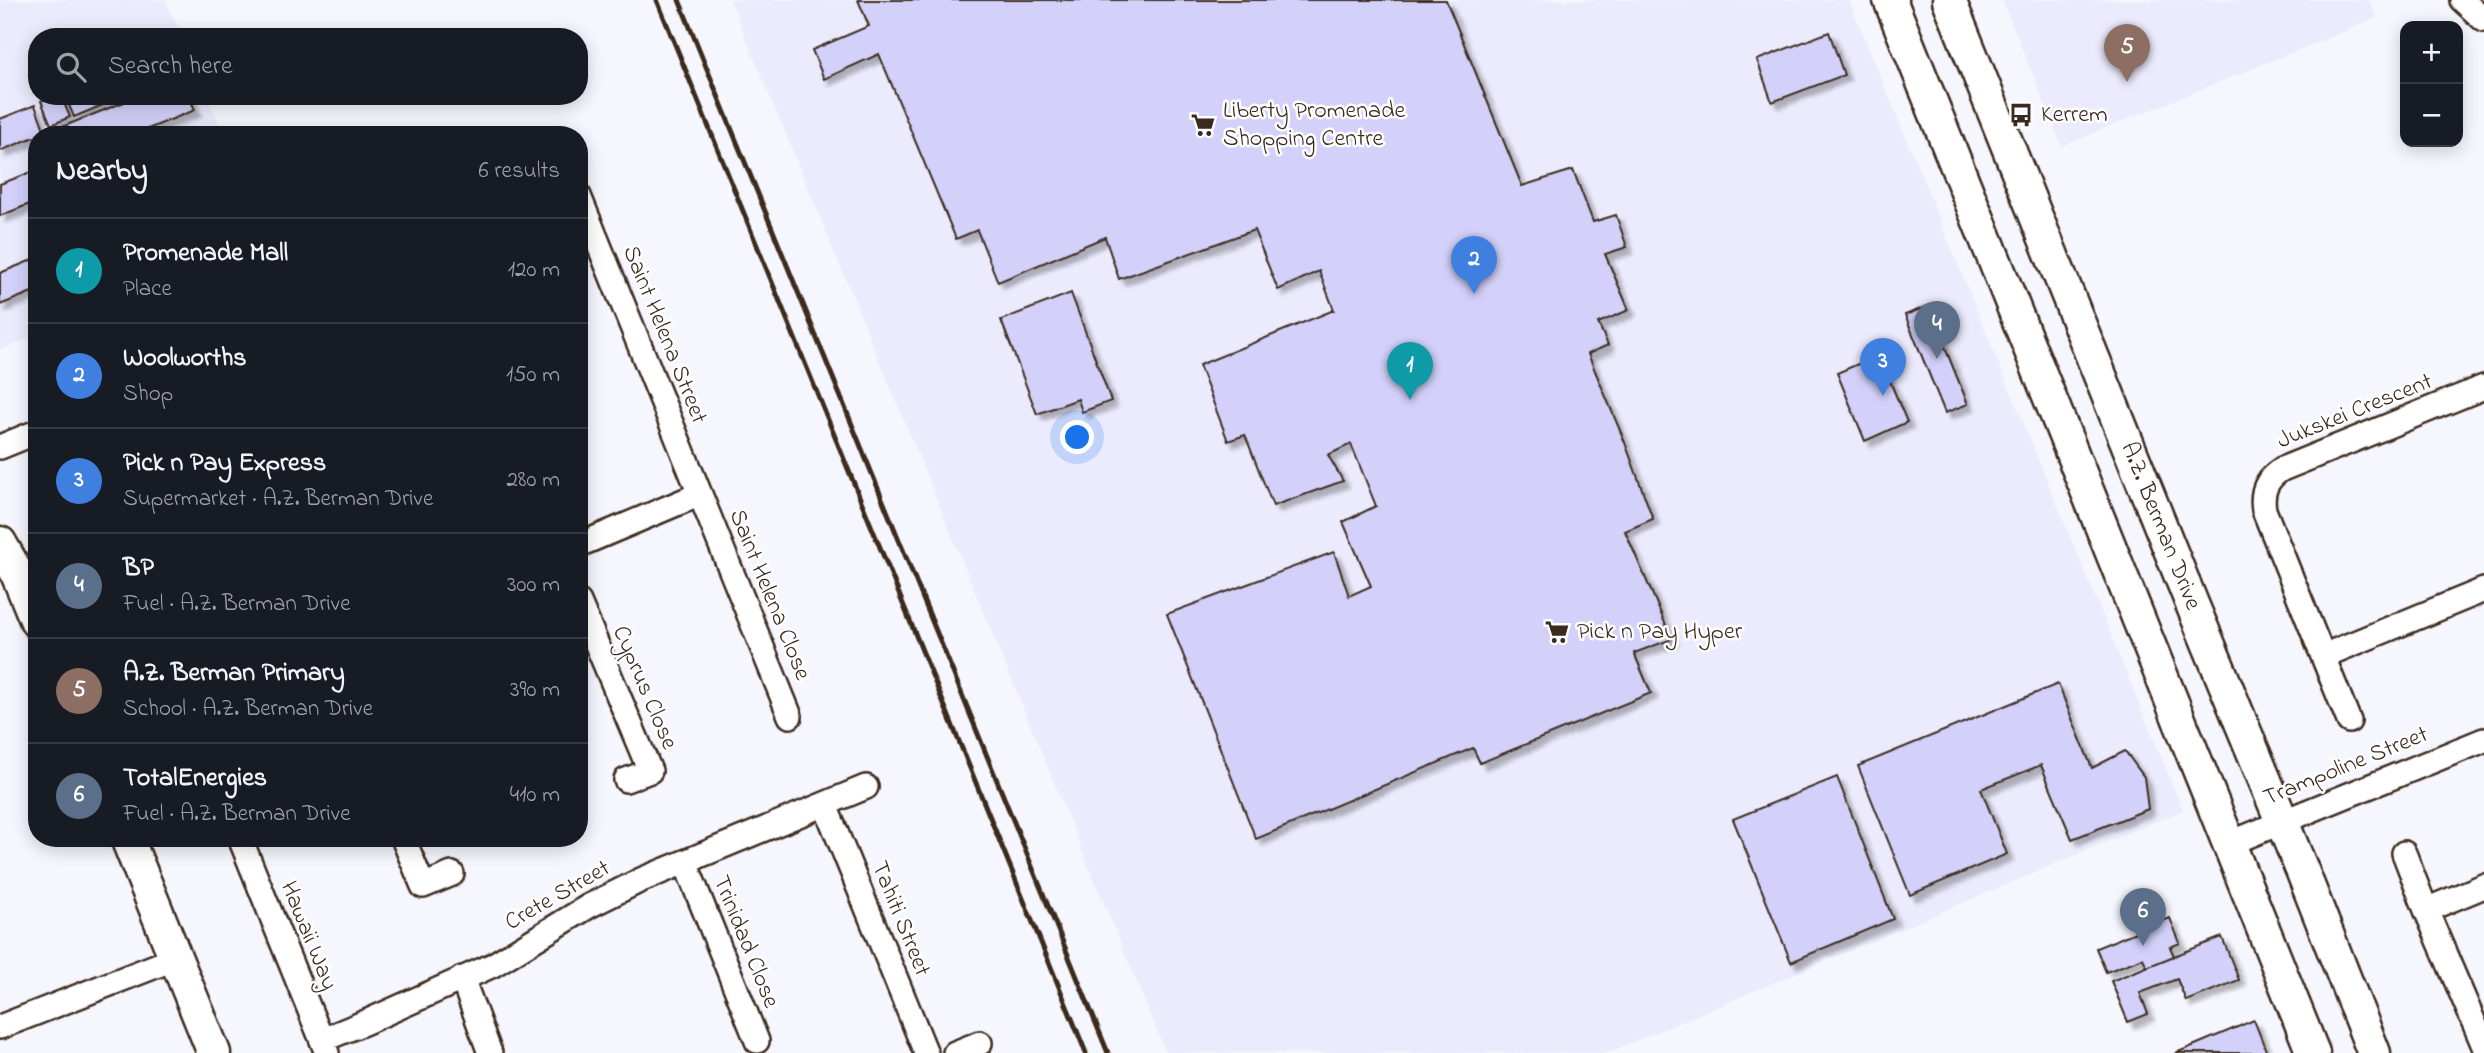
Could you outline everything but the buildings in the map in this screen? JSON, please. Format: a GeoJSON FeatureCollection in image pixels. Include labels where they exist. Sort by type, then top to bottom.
{"type":"FeatureCollection","features":[{"type":"Feature","properties":{"kind":"main road"},"geometry":{"type":"LineString","coordinates":[[1890,0],[2313,1053]]}},
{"type":"Feature","properties":{"kind":"main road","name":"A.Z. Berman Drive"},"geometry":{"type":"LineString","coordinates":[[1949,0],[2374,1053]]}},
{"type":"Feature","properties":{"kind":"main road"},"geometry":{"type":"LineString","coordinates":[[0,543],[28,600]]}},
{"type":"Feature","properties":{"kind":"main road"},"geometry":{"type":"LineString","coordinates":[[131,847],[214,1053]]}},
{"type":"Feature","properties":{"kind":"street"},"geometry":{"type":"LineString","coordinates":[[2462,0],[2484,20]]}},
{"type":"Feature","properties":{"kind":"street","name":"Saint Helena Street"},"geometry":{"type":"LineString","coordinates":[[588,222],[700,494]]}},
{"type":"Feature","properties":{"kind":"street","name":"Jukskei Crescent"},"geometry":{"type":"LineString","coordinates":[[2349,721],[2264,510],[2264,487],[2273,474],[2282,469],[2484,387]]}},
{"type":"Feature","properties":{"kind":"street"},"geometry":{"type":"LineString","coordinates":[[0,447],[28,436]]}},
{"type":"Feature","properties":{"kind":"street"},"geometry":{"type":"LineString","coordinates":[[588,541],[700,494]]}},
{"type":"Feature","properties":{"kind":"street","name":"Saint Helena Close"},"geometry":{"type":"LineString","coordinates":[[700,494],[790,716]]}},
{"type":"Feature","properties":{"kind":"street"},"geometry":{"type":"LineString","coordinates":[[2323,656],[2484,590]]}},
{"type":"Feature","properties":{"kind":"street","name":"Cyprus Close"},"geometry":{"type":"LineString","coordinates":[[588,623],[650,771],[626,780]]}},
{"type":"Feature","properties":{"kind":"street","name":"Trampoline Street"},"geometry":{"type":"LineString","coordinates":[[2228,844],[2484,740]]}},
{"type":"Feature","properties":{"kind":"street","name":"Crete Street"},"geometry":{"type":"LineString","coordinates":[[324,1046],[493,965],[589,906],[641,880],[866,788]]}},
{"type":"Feature","properties":{"kind":"street","name":"Tahiti Street"},"geometry":{"type":"LineString","coordinates":[[825,805],[926,1053]]}},
{"type":"Feature","properties":{"kind":"street","name":"Hawaii Way"},"geometry":{"type":"LineString","coordinates":[[244,847],[324,1046]]}},
{"type":"Feature","properties":{"kind":"street"},"geometry":{"type":"LineString","coordinates":[[407,847],[423,886],[452,874]]}},
{"type":"Feature","properties":{"kind":"street"},"geometry":{"type":"LineString","coordinates":[[2404,853],[2484,1046]]}},
{"type":"Feature","properties":{"kind":"street","name":"Trinidad Close"},"geometry":{"type":"LineString","coordinates":[[685,862],[757,1041]]}},
{"type":"Feature","properties":{"kind":"street"},"geometry":{"type":"LineString","coordinates":[[2426,910],[2484,886]]}},
{"type":"Feature","properties":{"kind":"street"},"geometry":{"type":"LineString","coordinates":[[0,1027],[176,958]]}},
{"type":"Feature","properties":{"kind":"street"},"geometry":{"type":"LineString","coordinates":[[462,978],[490,1053]]}},
{"type":"Feature","properties":{"kind":"street"},"geometry":{"type":"LineString","coordinates":[[955,1053],[979,1043]]}},
{"type":"Feature","properties":{"kind":"shaded area"},"geometry":{"type":"Polygon","coordinates":[[[0,0],[166,0],[178,28],[28,28],[28,105],[211,105],[220,126],[28,126],[28,339],[0,350],[0,0]]]}},
{"type":"Feature","properties":{"kind":"shaded area"},"geometry":{"type":"Polygon","coordinates":[[[730,0],[1849,0],[2183,810],[1607,1053],[1166,1053],[730,0]]]}},
{"type":"Feature","properties":{"kind":"shaded area"},"geometry":{"type":"Polygon","coordinates":[[[2002,0],[2369,0],[2377,18],[2062,146],[2002,0]]]}},
{"type":"Feature","properties":{"kind":"railway"},"geometry":{"type":"LineString","coordinates":[[657,0],[1086,1053]]}},
{"type":"Feature","properties":{"kind":"railway"},"geometry":{"type":"LineString","coordinates":[[679,0],[1108,1053]]}},
{"type":"Feature","properties":{"kind":"place","name":"A.Z. Berman Primary"},"geometry":{"type":"Point","coordinates":[2127,82]}},
{"type":"Feature","properties":{"kind":"place","name":"Kerrem"},"geometry":{"type":"Point","coordinates":[2021,115]}},
{"type":"Feature","properties":{"kind":"place","name":"Liberty Promenade Shopping Centre"},"geometry":{"type":"Point","coordinates":[1203,125]}},
{"type":"Feature","properties":{"kind":"place","name":"Woolworths"},"geometry":{"type":"Point","coordinates":[1474,294]}},
{"type":"Feature","properties":{"kind":"place","name":"BP"},"geometry":{"type":"Point","coordinates":[1937,359]}},
{"type":"Feature","properties":{"kind":"place","name":"Pick n Pay Express"},"geometry":{"type":"Point","coordinates":[1883,396]}},
{"type":"Feature","properties":{"kind":"place","name":"Promenade Mall"},"geometry":{"type":"Point","coordinates":[1410,400]}},
{"type":"Feature","properties":{"kind":"place","name":"Pick n Pay Hyper"},"geometry":{"type":"Point","coordinates":[1557,632]}},
{"type":"Feature","properties":{"kind":"place","name":"TotalEnergies"},"geometry":{"type":"Point","coordinates":[2143,946]}}]}
